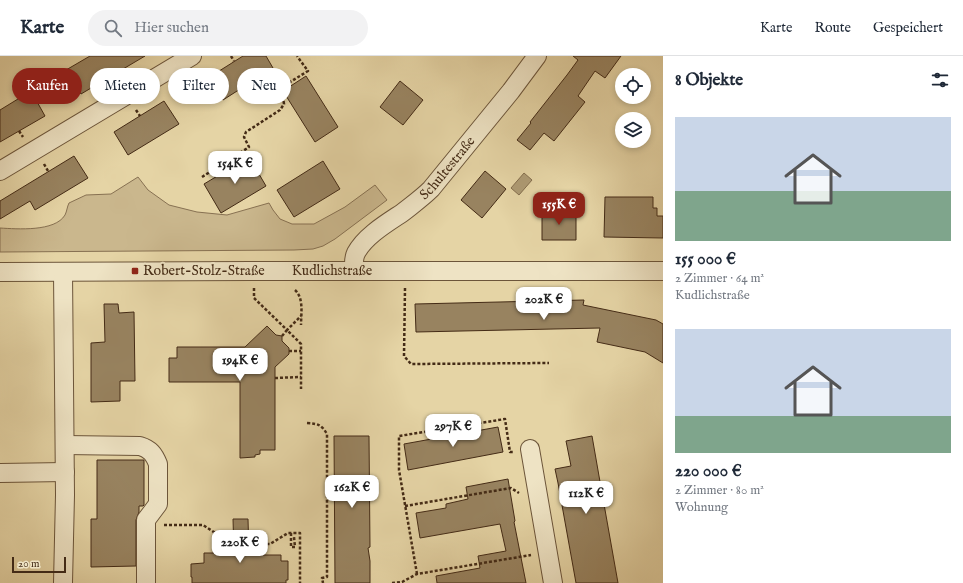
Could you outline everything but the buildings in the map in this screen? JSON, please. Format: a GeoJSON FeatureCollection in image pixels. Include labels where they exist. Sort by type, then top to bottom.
{"type":"FeatureCollection","features":[{"type":"Feature","properties":{"kind":"street"},"geometry":{"type":"LineString","coordinates":[[0,171],[192,56]]}},
{"type":"Feature","properties":{"kind":"street","name":"Schultestraße"},"geometry":{"type":"LineString","coordinates":[[354,271],[356,254],[362,245],[431,189],[511,91],[537,56]]}},
{"type":"Feature","properties":{"kind":"street","name":"Kudlichstraße"},"geometry":{"type":"LineString","coordinates":[[0,272],[663,271]]}},
{"type":"Feature","properties":{"kind":"street"},"geometry":{"type":"LineString","coordinates":[[63,272],[65,446],[63,583]]}},
{"type":"Feature","properties":{"kind":"street"},"geometry":{"type":"LineString","coordinates":[[65,446],[140,446],[152,452],[158,464],[158,504],[146,520],[146,583]]}},
{"type":"Feature","properties":{"kind":"street"},"geometry":{"type":"LineString","coordinates":[[530,449],[553,583]]}},
{"type":"Feature","properties":{"kind":"street"},"geometry":{"type":"LineString","coordinates":[[0,473],[65,472]]}},
{"type":"Feature","properties":{"kind":"path"},"geometry":{"type":"LineString","coordinates":[[231,56],[234,61]]}},
{"type":"Feature","properties":{"kind":"path"},"geometry":{"type":"LineString","coordinates":[[202,177],[249,147],[244,137],[246,132],[280,110],[284,104],[277,90],[308,71],[296,56]]}},
{"type":"Feature","properties":{"kind":"path"},"geometry":{"type":"LineString","coordinates":[[19,131],[22,136]]}},
{"type":"Feature","properties":{"kind":"path"},"geometry":{"type":"LineString","coordinates":[[406,271],[404,356],[412,364],[549,363]]}},
{"type":"Feature","properties":{"kind":"path"},"geometry":{"type":"LineString","coordinates":[[254,286],[254,298],[301,344],[301,389]]}},
{"type":"Feature","properties":{"kind":"path"},"geometry":{"type":"LineString","coordinates":[[294,288],[301,299],[301,325]]}},
{"type":"Feature","properties":{"kind":"path"},"geometry":{"type":"LineString","coordinates":[[282,336],[301,316]]}},
{"type":"Feature","properties":{"kind":"path"},"geometry":{"type":"LineString","coordinates":[[289,351],[301,351]]}},
{"type":"Feature","properties":{"kind":"path"},"geometry":{"type":"LineString","coordinates":[[275,378],[301,377]]}},
{"type":"Feature","properties":{"kind":"path"},"geometry":{"type":"LineString","coordinates":[[417,574],[399,470],[399,436],[505,419],[510,452],[530,449]]}},
{"type":"Feature","properties":{"kind":"path"},"geometry":{"type":"LineString","coordinates":[[307,423],[318,424],[327,434],[327,577],[322,578],[323,583]]}},
{"type":"Feature","properties":{"kind":"path"},"geometry":{"type":"LineString","coordinates":[[405,506],[512,488]]}},
{"type":"Feature","properties":{"kind":"path"},"geometry":{"type":"LineString","coordinates":[[146,524],[203,525],[226,540],[226,543],[270,544],[288,533],[300,533],[300,583]]}},
{"type":"Feature","properties":{"kind":"path"},"geometry":{"type":"LineString","coordinates":[[291,533],[291,547],[295,547],[294,538]]}},
{"type":"Feature","properties":{"kind":"path"},"geometry":{"type":"LineString","coordinates":[[392,583],[402,582],[417,574],[533,555]]}},
{"type":"Feature","properties":{"kind":"shaded area"},"geometry":{"type":"Polygon","coordinates":[[[524,173],[532,180],[519,195],[511,188],[524,173]]]}},
{"type":"Feature","properties":{"kind":"shaded area"},"geometry":{"type":"Polygon","coordinates":[[[138,177],[148,190],[169,205],[197,212],[227,215],[269,203],[280,219],[292,224],[314,224],[345,207],[375,185],[387,200],[335,239],[323,246],[313,249],[0,252],[0,228],[16,229],[45,227],[60,220],[65,215],[69,203],[86,195],[111,194],[138,177]]]}},
{"type":"Feature","properties":{"kind":"place","name":"Robert-Stolz-Straße"},"geometry":{"type":"Point","coordinates":[135,271]}}]}
